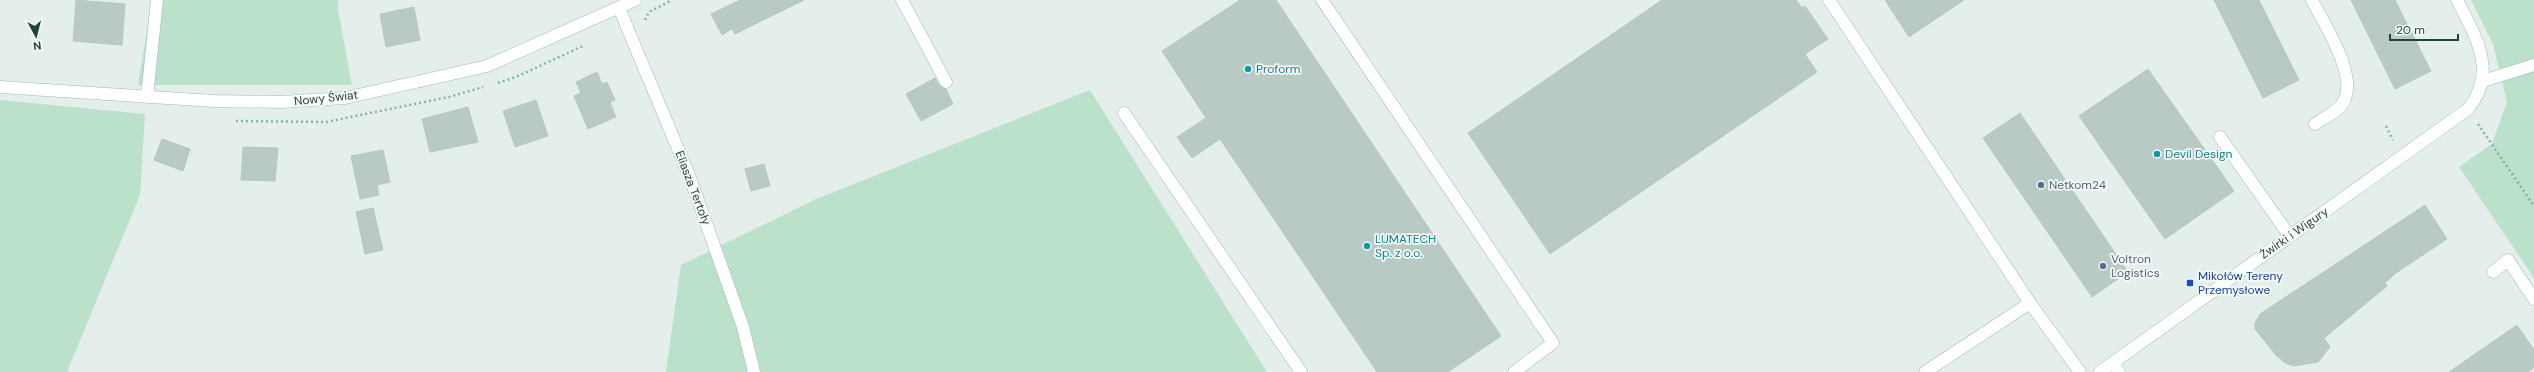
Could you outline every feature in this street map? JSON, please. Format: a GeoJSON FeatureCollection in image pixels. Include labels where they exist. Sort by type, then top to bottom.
{"type":"FeatureCollection","features":[{"type":"Feature","properties":{"kind":"street"},"geometry":{"type":"LineString","coordinates":[[147,97],[157,0]]}},
{"type":"Feature","properties":{"kind":"street","name":"Nowy Świat"},"geometry":{"type":"LineString","coordinates":[[0,88],[213,101],[281,102],[346,98],[487,66],[635,0]]}},
{"type":"Feature","properties":{"kind":"street"},"geometry":{"type":"LineString","coordinates":[[902,0],[946,82]]}},
{"type":"Feature","properties":{"kind":"street"},"geometry":{"type":"LineString","coordinates":[[1322,0],[1553,343],[1514,372]]}},
{"type":"Feature","properties":{"kind":"street"},"geometry":{"type":"LineString","coordinates":[[1829,0],[2030,302],[2080,372]]}},
{"type":"Feature","properties":{"kind":"street"},"geometry":{"type":"LineString","coordinates":[[2312,0],[2340,56],[2348,81],[2345,100],[2338,108],[2315,124]]}},
{"type":"Feature","properties":{"kind":"street"},"geometry":{"type":"LineString","coordinates":[[2457,0],[2474,34],[2484,66],[2483,81],[2478,97],[2468,109]]}},
{"type":"Feature","properties":{"kind":"street","name":"Eliasza Tertoły"},"geometry":{"type":"LineString","coordinates":[[619,8],[689,175],[743,327],[754,372]]}},
{"type":"Feature","properties":{"kind":"street"},"geometry":{"type":"LineString","coordinates":[[2483,81],[2534,65]]}},
{"type":"Feature","properties":{"kind":"street","name":"Żwirki i Wigury"},"geometry":{"type":"LineString","coordinates":[[2100,372],[2116,368],[2289,235],[2468,109]]}},
{"type":"Feature","properties":{"kind":"street"},"geometry":{"type":"LineString","coordinates":[[1124,113],[1301,372]]}},
{"type":"Feature","properties":{"kind":"street"},"geometry":{"type":"LineString","coordinates":[[2220,137],[2289,235]]}},
{"type":"Feature","properties":{"kind":"street"},"geometry":{"type":"LineString","coordinates":[[2493,272],[2508,260],[2534,299]]}},
{"type":"Feature","properties":{"kind":"street"},"geometry":{"type":"LineString","coordinates":[[1925,372],[2030,302]]}},
{"type":"Feature","properties":{"kind":"path"},"geometry":{"type":"LineString","coordinates":[[2468,109],[2534,206]]}},
{"type":"Feature","properties":{"kind":"path"},"geometry":{"type":"LineString","coordinates":[[2386,126],[2393,140]]}},
{"type":"Feature","properties":{"kind":"green space"},"geometry":{"type":"Polygon","coordinates":[[[152,0],[338,0],[338,10],[352,85],[138,85],[152,0]]]}},
{"type":"Feature","properties":{"kind":"green space"},"geometry":{"type":"Polygon","coordinates":[[[2471,0],[2534,0],[2534,278],[2459,167],[2492,144],[2507,102],[2493,44],[2471,0]]]}},
{"type":"Feature","properties":{"kind":"green space"},"geometry":{"type":"Polygon","coordinates":[[[1090,90],[1267,372],[666,372],[681,265],[814,200],[1090,90]]]}},
{"type":"Feature","properties":{"kind":"green space"},"geometry":{"type":"Polygon","coordinates":[[[0,100],[145,114],[140,195],[67,372],[0,372],[0,100]]]}},
{"type":"Feature","properties":{"kind":"building"},"geometry":{"type":"Polygon","coordinates":[[[76,0],[125,4],[122,45],[73,41],[76,0]]]}},
{"type":"Feature","properties":{"kind":"building"},"geometry":{"type":"Polygon","coordinates":[[[740,0],[804,0],[735,34],[732,29],[722,35],[711,14],[740,0]]]}},
{"type":"Feature","properties":{"kind":"building","name":"LUMATECH Sp. z o.o."},"geometry":{"type":"Polygon","coordinates":[[[1240,0],[1276,0],[1501,336],[1448,372],[1377,372],[1220,139],[1192,158],[1177,137],[1206,118],[1162,51],[1240,0]]]}},
{"type":"Feature","properties":{"kind":"building"},"geometry":{"type":"Polygon","coordinates":[[[1662,0],[1796,0],[1802,8],[1805,6],[1828,39],[1805,54],[1817,72],[1550,254],[1468,133],[1662,0]]]}},
{"type":"Feature","properties":{"kind":"building"},"geometry":{"type":"Polygon","coordinates":[[[1885,0],[1964,0],[1909,37],[1885,0]]]}},
{"type":"Feature","properties":{"kind":"building"},"geometry":{"type":"Polygon","coordinates":[[[2214,0],[2259,0],[2299,80],[2263,98],[2214,0]]]}},
{"type":"Feature","properties":{"kind":"building"},"geometry":{"type":"Polygon","coordinates":[[[2351,0],[2395,0],[2431,71],[2395,89],[2351,0]]]}},
{"type":"Feature","properties":{"kind":"building"},"geometry":{"type":"Polygon","coordinates":[[[414,7],[420,40],[386,47],[380,14],[414,7]]]}},
{"type":"Feature","properties":{"kind":"building","name":"Devil Design"},"geometry":{"type":"Polygon","coordinates":[[[2148,69],[2234,191],[2165,239],[2079,116],[2148,69]]]}},
{"type":"Feature","properties":{"kind":"building"},"geometry":{"type":"Polygon","coordinates":[[[597,72],[602,84],[607,82],[615,100],[610,102],[616,117],[588,129],[574,96],[581,93],[576,82],[597,72]]]}},
{"type":"Feature","properties":{"kind":"building"},"geometry":{"type":"Polygon","coordinates":[[[935,78],[940,86],[946,89],[953,104],[921,121],[906,94],[935,78]]]}},
{"type":"Feature","properties":{"kind":"building"},"geometry":{"type":"Polygon","coordinates":[[[536,100],[548,136],[515,147],[503,111],[536,100]]]}},
{"type":"Feature","properties":{"kind":"building"},"geometry":{"type":"Polygon","coordinates":[[[468,107],[478,142],[430,152],[422,119],[468,107]]]}},
{"type":"Feature","properties":{"kind":"building"},"geometry":{"type":"Polygon","coordinates":[[[2020,113],[2128,272],[2092,297],[1983,138],[2020,113]]]}},
{"type":"Feature","properties":{"kind":"building"},"geometry":{"type":"Polygon","coordinates":[[[162,139],[190,149],[183,171],[154,160],[162,139]]]}},
{"type":"Feature","properties":{"kind":"building"},"geometry":{"type":"Polygon","coordinates":[[[243,147],[278,148],[275,181],[241,180],[243,147]]]}},
{"type":"Feature","properties":{"kind":"building"},"geometry":{"type":"Polygon","coordinates":[[[383,150],[390,182],[377,185],[379,195],[360,199],[351,156],[383,150]]]}},
{"type":"Feature","properties":{"kind":"building"},"geometry":{"type":"Polygon","coordinates":[[[764,164],[770,186],[751,191],[745,169],[764,164]]]}},
{"type":"Feature","properties":{"kind":"building"},"geometry":{"type":"Polygon","coordinates":[[[2425,205],[2447,239],[2396,273],[2385,283],[2387,286],[2324,338],[2330,347],[2318,362],[2294,366],[2285,363],[2275,354],[2255,329],[2255,323],[2260,314],[2425,205]]]}},
{"type":"Feature","properties":{"kind":"building"},"geometry":{"type":"Polygon","coordinates":[[[373,208],[383,250],[365,254],[356,212],[373,208]]]}},
{"type":"Feature","properties":{"kind":"building"},"geometry":{"type":"Polygon","coordinates":[[[2517,325],[2534,350],[2534,367],[2528,372],[2449,372],[2517,325]]]}},
{"type":"Feature","properties":{"kind":"place","name":"Proform"},"geometry":{"type":"Point","coordinates":[1248,69]}},
{"type":"Feature","properties":{"kind":"place","name":"Devil Design"},"geometry":{"type":"Point","coordinates":[2157,154]}},
{"type":"Feature","properties":{"kind":"place","name":"Netkom24"},"geometry":{"type":"Point","coordinates":[2041,185]}},
{"type":"Feature","properties":{"kind":"place","name":"LUMATECH Sp. z o.o."},"geometry":{"type":"Point","coordinates":[1367,246]}},
{"type":"Feature","properties":{"kind":"place","name":"Voltron Logistics"},"geometry":{"type":"Point","coordinates":[2103,266]}},
{"type":"Feature","properties":{"kind":"place","name":"Mikołów Tereny Przemysłowe"},"geometry":{"type":"Point","coordinates":[2190,283]}}]}
